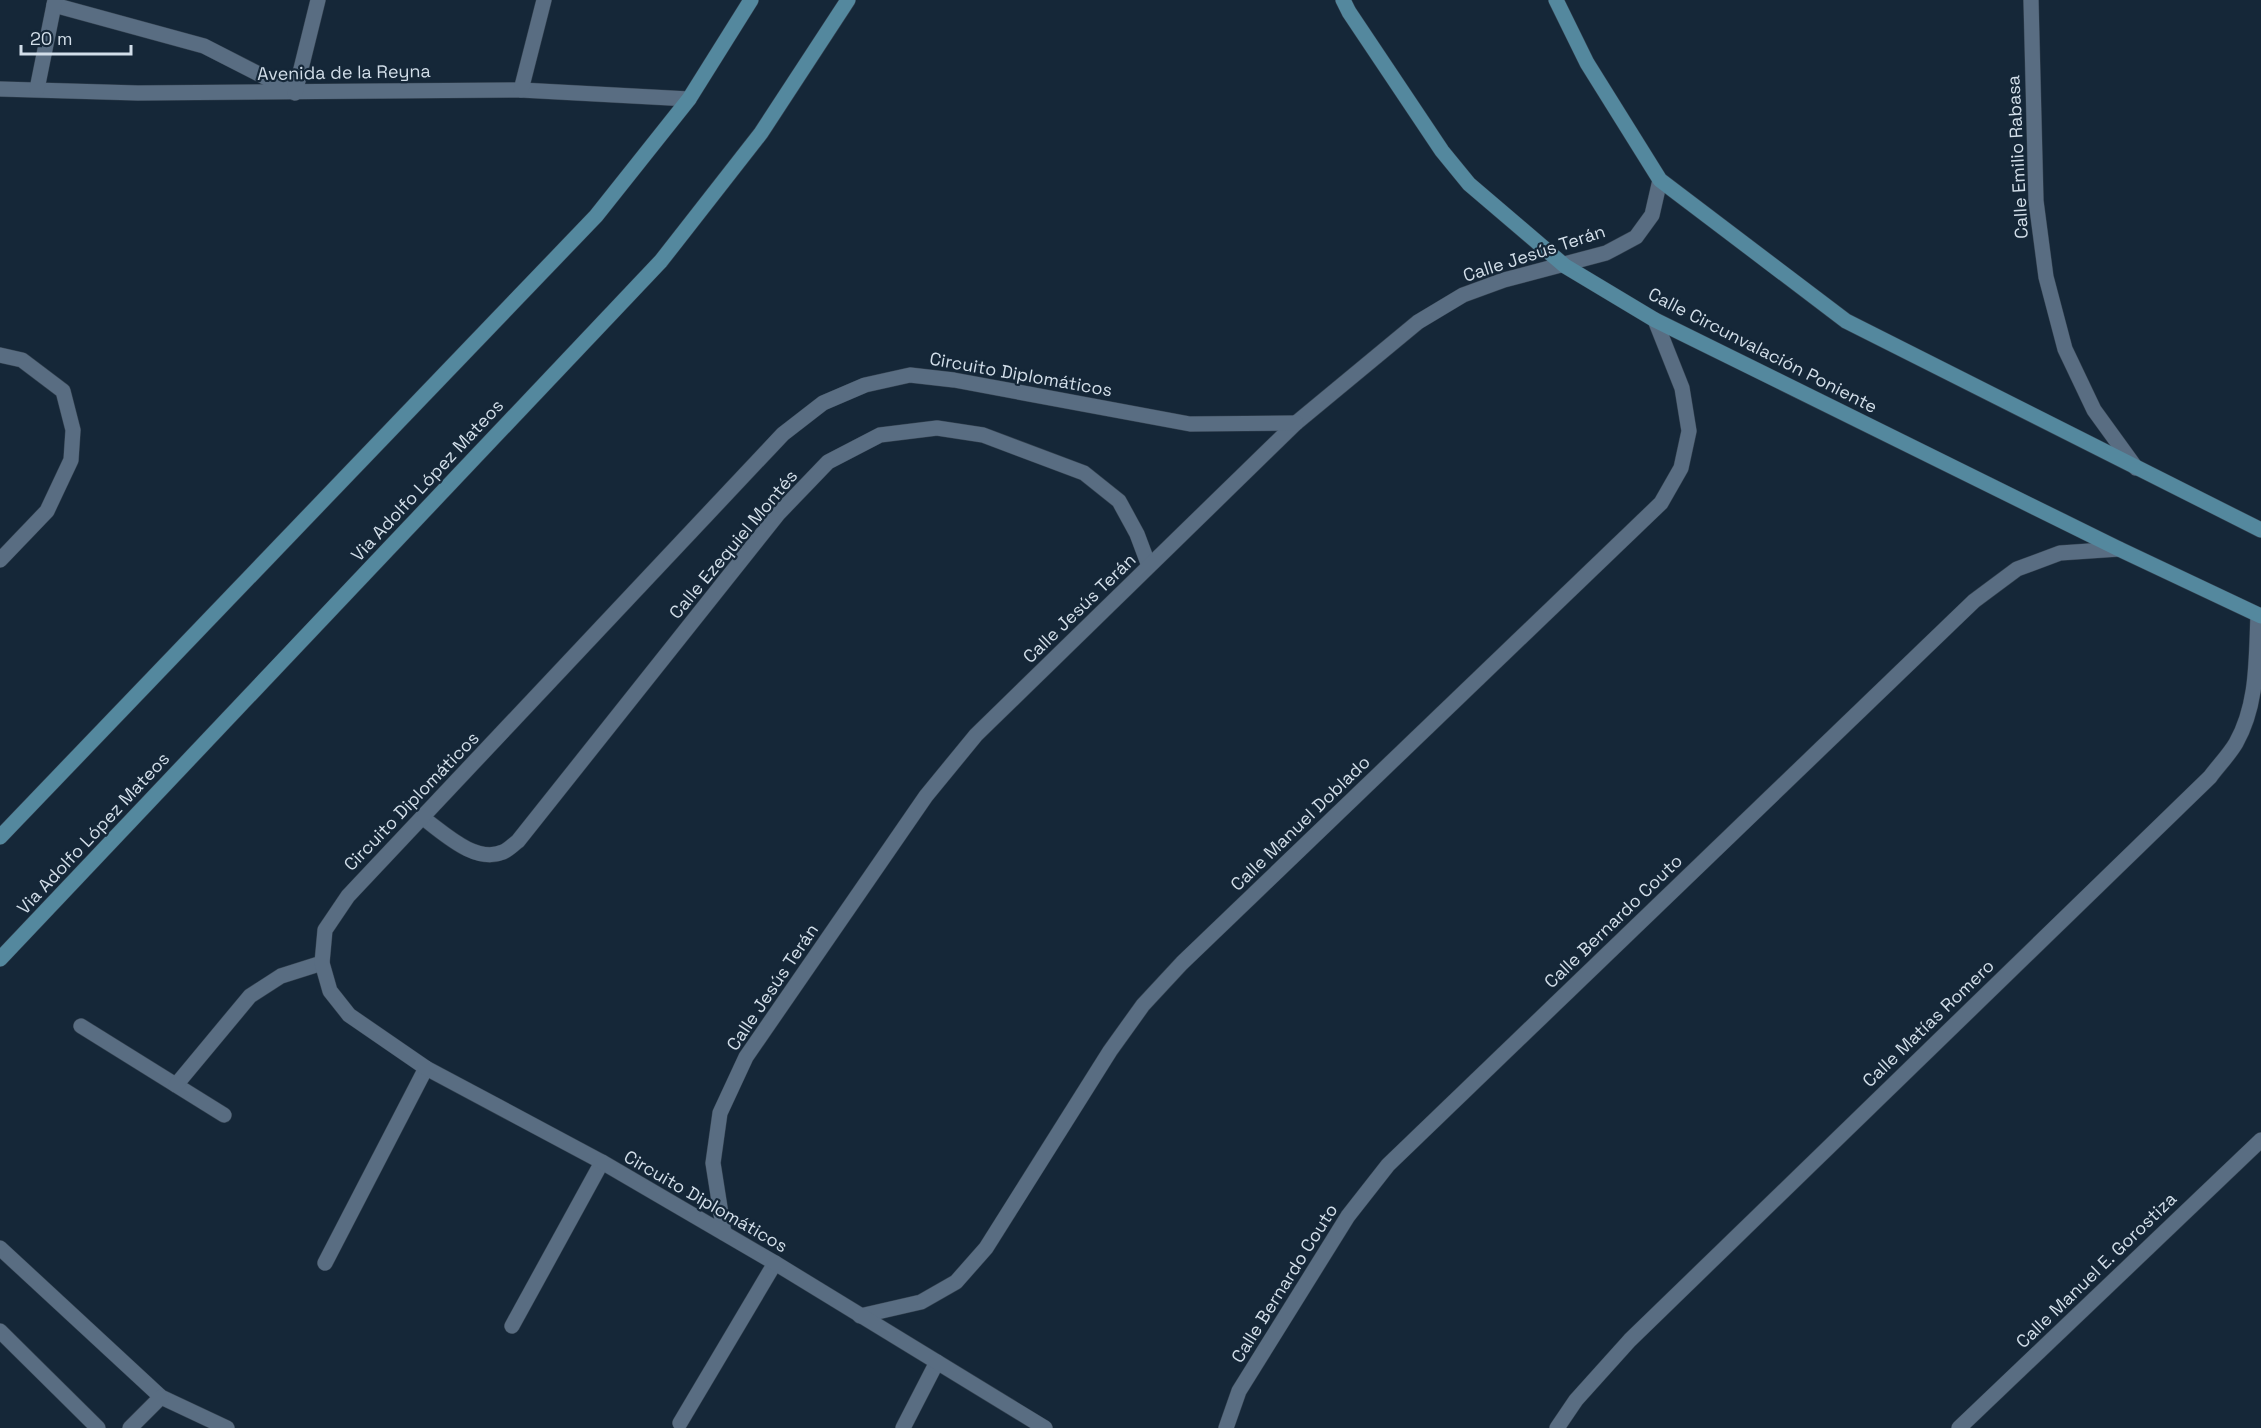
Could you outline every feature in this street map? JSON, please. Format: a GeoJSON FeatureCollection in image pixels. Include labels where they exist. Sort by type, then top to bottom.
{"type":"FeatureCollection","features":[{"type":"Feature","properties":{"kind":"main road"},"geometry":{"type":"LineString","coordinates":[[0,837],[596,216],[689,99],[750,0]]}},
{"type":"Feature","properties":{"kind":"main road","name":"Via Adolfo López Mateos"},"geometry":{"type":"LineString","coordinates":[[0,959],[661,261],[761,133],[848,0]]}},
{"type":"Feature","properties":{"kind":"main road","name":"Calle Circunvalación Poniente"},"geometry":{"type":"LineString","coordinates":[[1343,0],[1442,151],[1469,184],[1565,266],[1655,320],[2119,549],[2259,615]]}},
{"type":"Feature","properties":{"kind":"main road"},"geometry":{"type":"LineString","coordinates":[[1556,0],[1587,63],[1660,180],[1846,321],[2261,530]]}},
{"type":"Feature","properties":{"kind":"street"},"geometry":{"type":"LineString","coordinates":[[37,89],[55,3],[204,45],[295,93],[318,0]]}},
{"type":"Feature","properties":{"kind":"street"},"geometry":{"type":"LineString","coordinates":[[521,90],[544,0]]}},
{"type":"Feature","properties":{"kind":"street","name":"Calle Emilio Rabasa"},"geometry":{"type":"LineString","coordinates":[[2031,0],[2036,201],[2046,277],[2065,349],[2094,410],[2136,468]]}},
{"type":"Feature","properties":{"kind":"street","name":"Avenida de la Reyna"},"geometry":{"type":"LineString","coordinates":[[0,89],[138,93],[521,90],[689,99]]}},
{"type":"Feature","properties":{"kind":"street","name":"Calle Jesús Terán"},"geometry":{"type":"LineString","coordinates":[[724,1233],[713,1162],[720,1113],[746,1057],[926,796],[976,735],[1296,423],[1418,321],[1454,300],[1504,280],[1565,266],[1606,253],[1636,237],[1652,215],[1660,180]]}},
{"type":"Feature","properties":{"kind":"street","name":"Calle Manuel Doblado"},"geometry":{"type":"LineString","coordinates":[[860,1316],[921,1302],[956,1281],[986,1248],[1110,1051],[1143,1005],[1182,963],[1661,503],[1681,468],[1689,430],[1682,388],[1655,320]]}},
{"type":"Feature","properties":{"kind":"street"},"geometry":{"type":"LineString","coordinates":[[0,355],[22,360],[63,391],[73,430],[71,460],[47,511],[0,560]]}},
{"type":"Feature","properties":{"kind":"street","name":"Circuito Diplomáticos"},"geometry":{"type":"LineString","coordinates":[[1045,1428],[775,1263],[602,1162],[426,1068],[350,1015],[330,991],[322,963],[325,930],[348,896],[783,434],[823,403],[865,385],[910,375],[954,380],[1190,424],[1296,423]]}},
{"type":"Feature","properties":{"kind":"street","name":"Calle Ezequiel Montés"},"geometry":{"type":"LineString","coordinates":[[423,818],[466,848],[484,855],[503,852],[518,841],[778,514],[828,462],[880,435],[937,428],[983,435],[1084,473],[1119,501],[1137,534],[1149,566]]}},
{"type":"Feature","properties":{"kind":"street","name":"Calle Bernardo Couto"},"geometry":{"type":"LineString","coordinates":[[1226,1428],[1239,1391],[1348,1216],[1388,1165],[1974,601],[2017,569],[2060,554],[2119,549]]}},
{"type":"Feature","properties":{"kind":"street","name":"Calle Matías Romero"},"geometry":{"type":"LineString","coordinates":[[1557,1428],[1576,1400],[1630,1340],[2210,777],[2235,744],[2251,708],[2259,615]]}},
{"type":"Feature","properties":{"kind":"street"},"geometry":{"type":"LineString","coordinates":[[176,1085],[250,996],[281,976],[322,963]]}},
{"type":"Feature","properties":{"kind":"street"},"geometry":{"type":"LineString","coordinates":[[81,1026],[224,1115]]}},
{"type":"Feature","properties":{"kind":"street"},"geometry":{"type":"LineString","coordinates":[[325,1263],[426,1068]]}},
{"type":"Feature","properties":{"kind":"street","name":"Calle Manuel E. Gorostiza"},"geometry":{"type":"LineString","coordinates":[[1959,1428],[2261,1140]]}},
{"type":"Feature","properties":{"kind":"street"},"geometry":{"type":"LineString","coordinates":[[512,1326],[602,1162]]}},
{"type":"Feature","properties":{"kind":"street"},"geometry":{"type":"LineString","coordinates":[[0,1248],[161,1397],[227,1428]]}},
{"type":"Feature","properties":{"kind":"street"},"geometry":{"type":"LineString","coordinates":[[680,1423],[775,1263]]}},
{"type":"Feature","properties":{"kind":"street"},"geometry":{"type":"LineString","coordinates":[[0,1331],[98,1428]]}},
{"type":"Feature","properties":{"kind":"street"},"geometry":{"type":"LineString","coordinates":[[903,1428],[937,1362]]}},
{"type":"Feature","properties":{"kind":"street"},"geometry":{"type":"LineString","coordinates":[[130,1428],[161,1397]]}}]}
